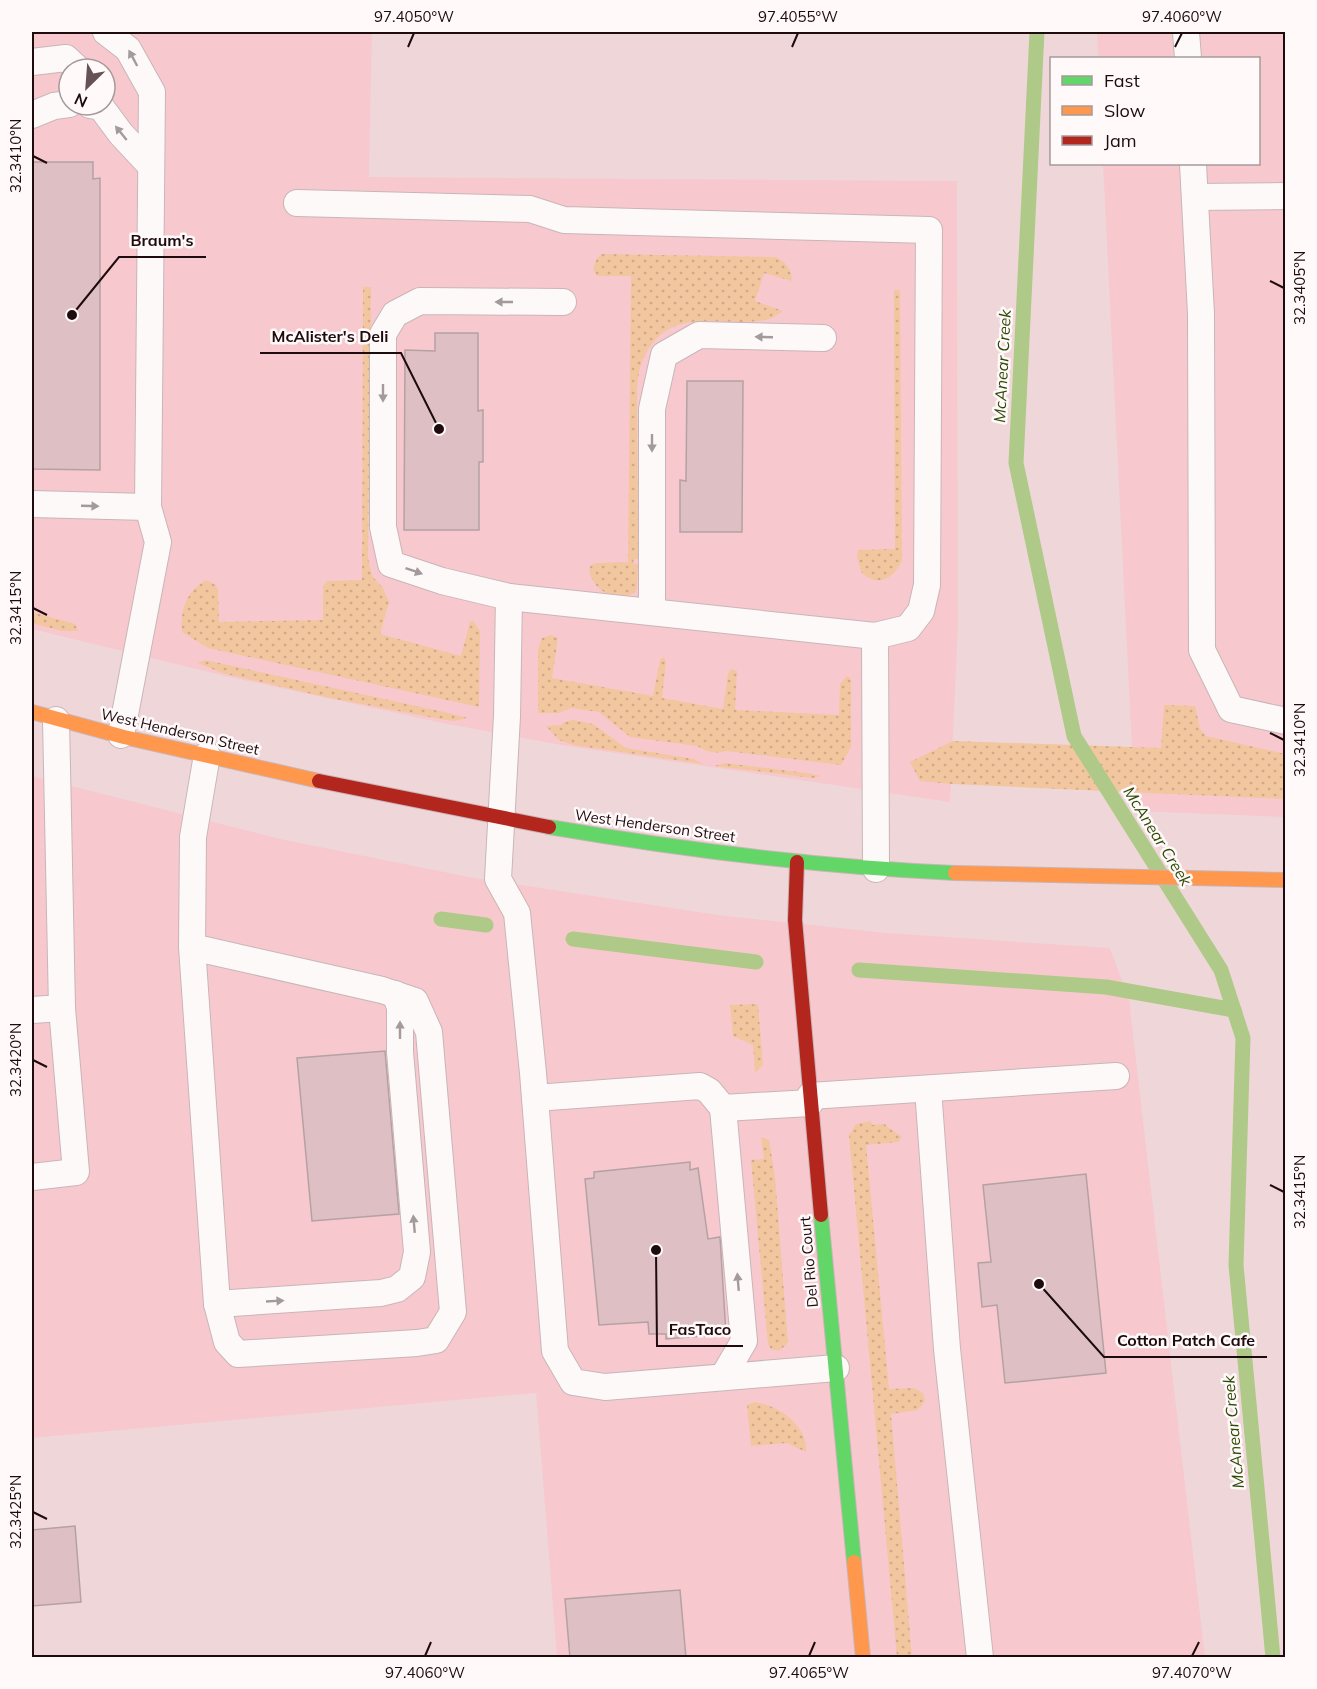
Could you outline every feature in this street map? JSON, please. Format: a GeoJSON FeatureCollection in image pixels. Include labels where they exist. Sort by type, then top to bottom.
{"type":"FeatureCollection","features":[{"type":"Feature","properties":{"kind":"main road","name":"West Henderson Street"},"geometry":{"type":"LineString","coordinates":[[32,712],[56,720],[371,793],[501,819],[647,843],[797,862],[876,869],[1048,877],[1286,880]]}},
{"type":"Feature","properties":{"kind":"main road","name":"Del Rio Court"},"geometry":{"type":"LineString","coordinates":[[797,862],[795,920],[863,1658]]}},
{"type":"Feature","properties":{"kind":"lane"},"geometry":{"type":"LineString","coordinates":[[106,32],[128,49],[152,92],[148,507],[158,542],[121,735]]}},
{"type":"Feature","properties":{"kind":"lane"},"geometry":{"type":"LineString","coordinates":[[1186,32],[1188,57]]}},
{"type":"Feature","properties":{"kind":"lane"},"geometry":{"type":"LineString","coordinates":[[32,62],[57,59]]}},
{"type":"Feature","properties":{"kind":"lane"},"geometry":{"type":"LineString","coordinates":[[32,115],[57,105]]}},
{"type":"Feature","properties":{"kind":"lane"},"geometry":{"type":"LineString","coordinates":[[106,117],[151,166]]}},
{"type":"Feature","properties":{"kind":"lane"},"geometry":{"type":"LineString","coordinates":[[1193,165],[1201,314],[1202,650],[1231,709],[1286,721]]}},
{"type":"Feature","properties":{"kind":"lane"},"geometry":{"type":"LineString","coordinates":[[1195,197],[1286,196]]}},
{"type":"Feature","properties":{"kind":"lane"},"geometry":{"type":"LineString","coordinates":[[297,203],[530,209],[564,220],[928,230],[927,585],[921,611],[908,628],[875,636],[509,597],[442,581],[392,564],[383,527],[383,334],[395,314],[420,301],[563,302]]}},
{"type":"Feature","properties":{"kind":"lane"},"geometry":{"type":"LineString","coordinates":[[652,612],[652,409],[664,355],[699,335],[823,338]]}},
{"type":"Feature","properties":{"kind":"lane"},"geometry":{"type":"LineString","coordinates":[[32,504],[148,507]]}},
{"type":"Feature","properties":{"kind":"lane"},"geometry":{"type":"LineString","coordinates":[[509,597],[507,716],[498,879],[517,913],[535,1098],[555,1352],[573,1382],[605,1387],[836,1368]]}},
{"type":"Feature","properties":{"kind":"lane"},"geometry":{"type":"LineString","coordinates":[[875,636],[876,869]]}},
{"type":"Feature","properties":{"kind":"lane"},"geometry":{"type":"LineString","coordinates":[[32,1177],[75,1172],[62,1008],[56,720]]}},
{"type":"Feature","properties":{"kind":"lane"},"geometry":{"type":"LineString","coordinates":[[192,947],[395,994],[415,1001],[429,1032],[453,1312],[436,1340],[238,1354],[226,1342],[217,1304],[192,947],[193,837],[207,755]]}},
{"type":"Feature","properties":{"kind":"lane"},"geometry":{"type":"LineString","coordinates":[[217,1304],[381,1293],[397,1289],[412,1277],[417,1252],[400,1052],[400,1007],[395,994]]}},
{"type":"Feature","properties":{"kind":"lane"},"geometry":{"type":"LineString","coordinates":[[32,1010],[62,1008]]}},
{"type":"Feature","properties":{"kind":"lane"},"geometry":{"type":"LineString","coordinates":[[723,1108],[928,1089],[1116,1076]]}},
{"type":"Feature","properties":{"kind":"lane"},"geometry":{"type":"LineString","coordinates":[[535,1098],[700,1086],[708,1090],[723,1108],[744,1341],[723,1377]]}},
{"type":"Feature","properties":{"kind":"lane"},"geometry":{"type":"LineString","coordinates":[[928,1089],[947,1349],[980,1658]]}},
{"type":"Feature","properties":{"kind":"shaded area"},"geometry":{"type":"Polygon","coordinates":[[[32,32],[372,32],[369,177],[957,181],[958,626],[950,802],[567,746],[447,724],[225,676],[32,629],[32,32]]]}},
{"type":"Feature","properties":{"kind":"shaded area"},"geometry":{"type":"Polygon","coordinates":[[[1097,32],[1285,32],[1285,817],[1135,811],[1103,165],[1260,165],[1260,57],[1098,57],[1097,32]]]}},
{"type":"Feature","properties":{"kind":"shaded area"},"geometry":{"type":"Polygon","coordinates":[[[602,254],[776,257],[788,267],[792,281],[764,273],[755,301],[783,311],[772,318],[741,322],[694,322],[679,325],[665,332],[653,343],[643,359],[637,390],[638,559],[634,559],[633,563],[638,564],[637,588],[635,593],[620,596],[600,589],[595,584],[589,570],[591,565],[597,563],[628,562],[631,276],[597,276],[593,269],[597,258],[602,254]]]}},
{"type":"Feature","properties":{"kind":"shaded area"},"geometry":{"type":"Polygon","coordinates":[[[363,287],[371,287],[368,558],[372,576],[383,588],[389,602],[380,634],[461,656],[470,622],[473,621],[480,631],[479,707],[208,648],[182,632],[182,616],[186,602],[194,590],[206,580],[216,585],[218,590],[219,622],[323,620],[323,586],[327,581],[362,580],[363,287]]]}},
{"type":"Feature","properties":{"kind":"shaded area"},"geometry":{"type":"Polygon","coordinates":[[[894,290],[900,290],[902,561],[889,577],[873,580],[861,572],[857,556],[858,550],[895,549],[894,290]]]}},
{"type":"Feature","properties":{"kind":"shaded area"},"geometry":{"type":"Polygon","coordinates":[[[32,612],[75,624],[78,631],[62,631],[32,623],[32,612]]]}},
{"type":"Feature","properties":{"kind":"shaded area"},"geometry":{"type":"Polygon","coordinates":[[[551,635],[558,638],[552,678],[653,696],[660,660],[663,657],[666,661],[662,698],[723,709],[728,674],[731,669],[737,671],[735,710],[839,715],[840,684],[847,676],[851,681],[851,747],[841,765],[727,751],[715,752],[697,746],[630,737],[599,712],[571,708],[559,713],[538,713],[538,649],[542,638],[551,635]]]}},
{"type":"Feature","properties":{"kind":"shaded area"},"geometry":{"type":"Polygon","coordinates":[[[205,660],[468,718],[454,721],[440,719],[325,697],[222,673],[198,663],[205,660]]]}},
{"type":"Feature","properties":{"kind":"shaded area"},"geometry":{"type":"Polygon","coordinates":[[[1164,705],[1195,706],[1200,729],[1206,736],[1285,754],[1285,799],[920,781],[910,762],[953,741],[1161,748],[1164,705]]]}},
{"type":"Feature","properties":{"kind":"shaded area"},"geometry":{"type":"Polygon","coordinates":[[[573,720],[593,724],[626,748],[694,759],[703,764],[573,745],[559,740],[546,726],[562,725],[562,723],[573,720]]]}},
{"type":"Feature","properties":{"kind":"shaded area"},"geometry":{"type":"Polygon","coordinates":[[[725,763],[820,776],[813,778],[714,766],[725,763]]]}},
{"type":"Feature","properties":{"kind":"shaded area"},"geometry":{"type":"Polygon","coordinates":[[[32,776],[285,840],[469,877],[718,915],[887,933],[1110,948],[1129,999],[1205,1657],[557,1657],[536,1393],[32,1438],[32,776]]]}},
{"type":"Feature","properties":{"kind":"shaded area"},"geometry":{"type":"Polygon","coordinates":[[[758,1004],[763,1065],[755,1073],[753,1045],[733,1036],[730,1005],[758,1004]]]}},
{"type":"Feature","properties":{"kind":"shaded area"},"geometry":{"type":"Polygon","coordinates":[[[871,1121],[872,1125],[884,1124],[902,1137],[898,1142],[866,1145],[889,1389],[914,1388],[923,1393],[925,1401],[918,1410],[891,1414],[912,1657],[897,1657],[849,1135],[856,1124],[871,1121]]]}},
{"type":"Feature","properties":{"kind":"shaded area"},"geometry":{"type":"Polygon","coordinates":[[[761,1137],[769,1140],[775,1177],[788,1343],[779,1351],[771,1349],[768,1344],[751,1160],[764,1159],[761,1137]]]}},
{"type":"Feature","properties":{"kind":"shaded area"},"geometry":{"type":"Polygon","coordinates":[[[755,1402],[782,1412],[790,1418],[802,1433],[806,1452],[787,1443],[751,1446],[747,1405],[755,1402]]]}},
{"type":"Feature","properties":{"kind":"building"},"geometry":{"type":"Polygon","coordinates":[[[32,162],[93,162],[93,179],[100,178],[100,470],[32,469],[32,162]]]}},
{"type":"Feature","properties":{"kind":"building"},"geometry":{"type":"Polygon","coordinates":[[[435,333],[478,333],[478,411],[483,410],[483,462],[479,462],[479,530],[404,530],[405,350],[435,351],[435,333]]]}},
{"type":"Feature","properties":{"kind":"building"},"geometry":{"type":"Polygon","coordinates":[[[687,381],[743,381],[742,532],[680,532],[680,480],[686,481],[687,381]]]}},
{"type":"Feature","properties":{"kind":"building"},"geometry":{"type":"Polygon","coordinates":[[[385,1051],[399,1214],[312,1221],[297,1058],[385,1051]]]}},
{"type":"Feature","properties":{"kind":"building"},"geometry":{"type":"Polygon","coordinates":[[[690,1162],[690,1170],[698,1168],[708,1239],[720,1237],[726,1334],[666,1339],[666,1334],[649,1334],[648,1322],[599,1325],[585,1179],[594,1178],[594,1172],[690,1162]]]}},
{"type":"Feature","properties":{"kind":"building"},"geometry":{"type":"Polygon","coordinates":[[[1086,1174],[1106,1373],[1005,1383],[997,1305],[982,1307],[978,1263],[991,1262],[983,1185],[1086,1174]]]}},
{"type":"Feature","properties":{"kind":"building"},"geometry":{"type":"Polygon","coordinates":[[[75,1526],[81,1602],[32,1606],[32,1530],[75,1526]]]}},
{"type":"Feature","properties":{"kind":"building"},"geometry":{"type":"Polygon","coordinates":[[[680,1590],[686,1658],[570,1658],[565,1599],[680,1590]]]}},
{"type":"Feature","properties":{"kind":"waterway","name":"McAnear Creek"},"geometry":{"type":"LineString","coordinates":[[1037,32],[1016,463],[1074,736],[1221,970],[1243,1038],[1236,1265],[1273,1658]]}},
{"type":"Feature","properties":{"kind":"waterway"},"geometry":{"type":"LineString","coordinates":[[441,919],[486,925]]}},
{"type":"Feature","properties":{"kind":"waterway"},"geometry":{"type":"LineString","coordinates":[[573,939],[756,962]]}},
{"type":"Feature","properties":{"kind":"waterway"},"geometry":{"type":"LineString","coordinates":[[859,970],[1106,987],[1234,1010]]}},
{"type":"Feature","properties":{"kind":"traffic: fast"},"geometry":{"type":"LineString","coordinates":[[549,827],[751,856],[853,867],[955,873]]}},
{"type":"Feature","properties":{"kind":"traffic: fast"},"geometry":{"type":"LineString","coordinates":[[821,1215],[854,1562]]}},
{"type":"Feature","properties":{"kind":"traffic: slow"},"geometry":{"type":"LineString","coordinates":[[32,712],[124,737],[319,781]]}},
{"type":"Feature","properties":{"kind":"traffic: slow"},"geometry":{"type":"LineString","coordinates":[[955,873],[1286,880]]}},
{"type":"Feature","properties":{"kind":"traffic: slow"},"geometry":{"type":"LineString","coordinates":[[854,1562],[863,1658]]}},
{"type":"Feature","properties":{"kind":"traffic: jam"},"geometry":{"type":"LineString","coordinates":[[319,781],[549,827]]}},
{"type":"Feature","properties":{"kind":"traffic: jam"},"geometry":{"type":"LineString","coordinates":[[797,862],[795,920],[821,1215]]}},
{"type":"Feature","properties":{"kind":"place","name":"Braum's"},"geometry":{"type":"Point","coordinates":[72,315]}},
{"type":"Feature","properties":{"kind":"place","name":"McAlister's Deli"},"geometry":{"type":"Point","coordinates":[439,429]}},
{"type":"Feature","properties":{"kind":"place","name":"FasTaco"},"geometry":{"type":"Point","coordinates":[656,1250]}},
{"type":"Feature","properties":{"kind":"place","name":"Cotton Patch Cafe"},"geometry":{"type":"Point","coordinates":[1039,1284]}}]}
